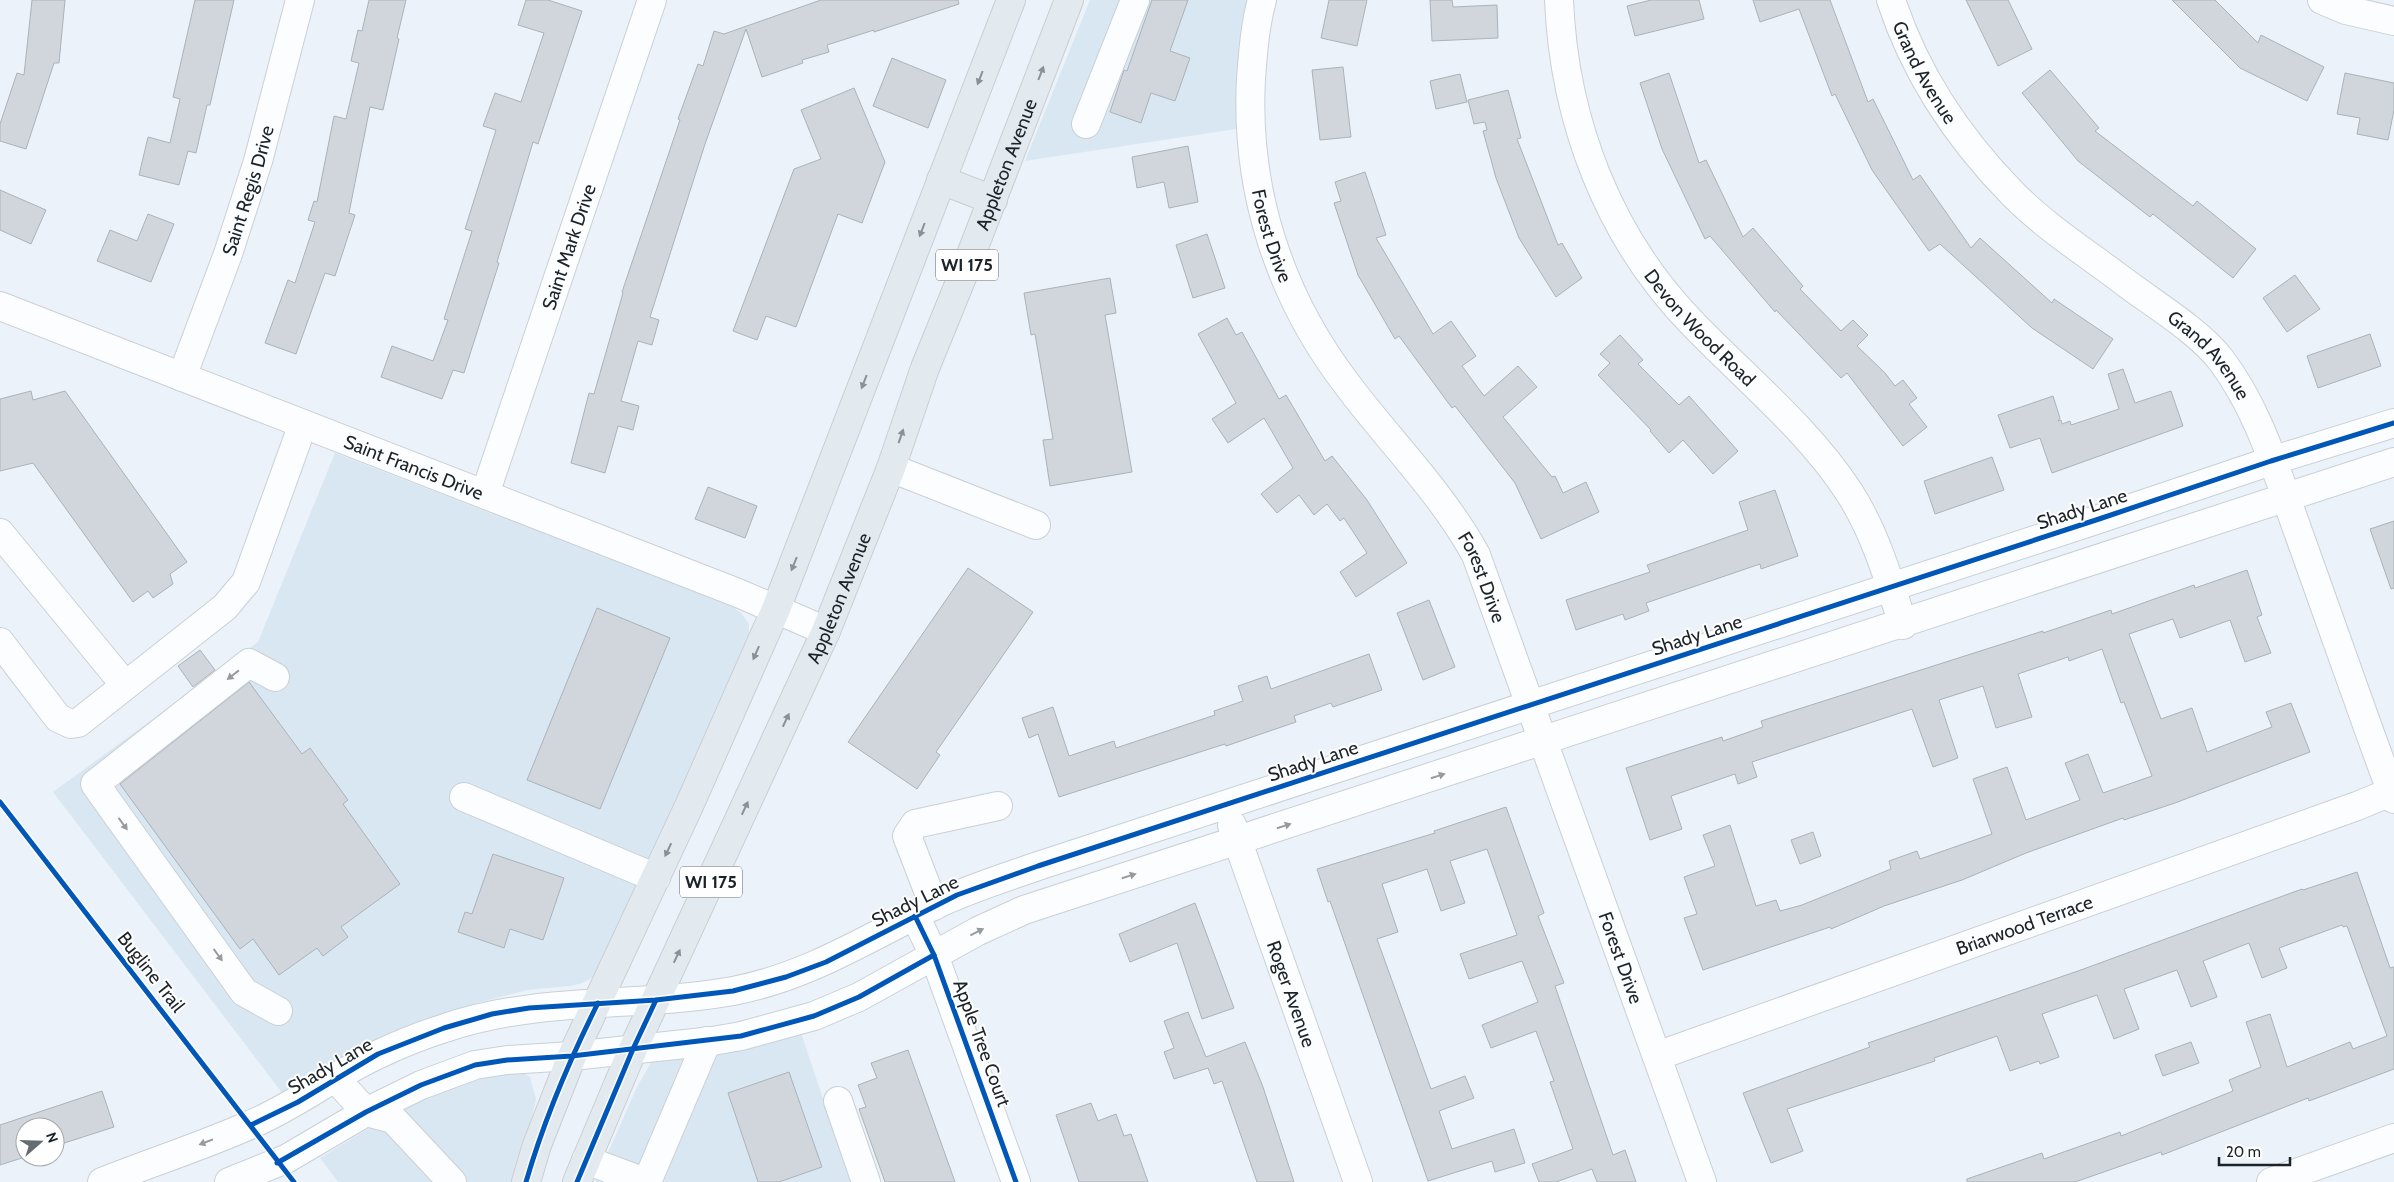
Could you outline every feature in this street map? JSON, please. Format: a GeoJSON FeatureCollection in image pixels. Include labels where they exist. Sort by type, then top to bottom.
{"type":"FeatureCollection","features":[{"type":"Feature","properties":{"kind":"main road","name":"WI 175"},"geometry":{"type":"LineString","coordinates":[[526,1182],[537,1145],[572,1056],[656,878],[776,609],[1011,0]]}},
{"type":"Feature","properties":{"kind":"main road","name":"Appleton Avenue"},"geometry":{"type":"LineString","coordinates":[[582,1171],[633,1050],[826,631],[891,468],[924,368],[993,200],[1069,0]]}},
{"type":"Feature","properties":{"kind":"main road"},"geometry":{"type":"LineString","coordinates":[[941,180],[993,200]]}},
{"type":"Feature","properties":{"kind":"street","name":"Saint Regis Drive"},"geometry":{"type":"LineString","coordinates":[[182,377],[228,254],[258,161],[300,0]]}},
{"type":"Feature","properties":{"kind":"street","name":"Saint Mark Drive"},"geometry":{"type":"LineString","coordinates":[[485,494],[652,0]]}},
{"type":"Feature","properties":{"kind":"street"},"geometry":{"type":"LineString","coordinates":[[1086,124],[1135,0]]}},
{"type":"Feature","properties":{"kind":"street","name":"Forest Drive"},"geometry":{"type":"LineString","coordinates":[[1262,0],[1252,53],[1250,104],[1251,142],[1259,195],[1268,235],[1296,304],[1323,350],[1346,383],[1436,494],[1462,530],[1476,555],[1702,1182]]}},
{"type":"Feature","properties":{"kind":"street","name":"Devon Wood Road"},"geometry":{"type":"LineString","coordinates":[[1559,0],[1568,83],[1588,156],[1602,192],[1635,252],[1691,323],[1819,451],[1850,493],[1872,535],[1903,625]]}},
{"type":"Feature","properties":{"kind":"street","name":"Grand Avenue"},"geometry":{"type":"LineString","coordinates":[[1891,0],[1925,79],[1939,103],[1973,150],[2012,193],[2037,216],[2195,335],[2219,358],[2246,398],[2286,498],[2393,796]]}},
{"type":"Feature","properties":{"kind":"street"},"geometry":{"type":"LineString","coordinates":[[2322,0],[2346,10],[2394,21]]}},
{"type":"Feature","properties":{"kind":"street","name":"Saint Francis Drive"},"geometry":{"type":"LineString","coordinates":[[0,306],[485,494],[776,609],[826,631]]}},
{"type":"Feature","properties":{"kind":"street","name":"Shady Lane"},"geometry":{"type":"LineString","coordinates":[[102,1182],[251,1125],[298,1102],[378,1054],[444,1028],[483,1016],[528,1008],[656,1000],[733,991],[786,978],[826,962],[956,895],[1038,866],[1531,706],[2271,460],[2394,422]]}},
{"type":"Feature","properties":{"kind":"street"},"geometry":{"type":"LineString","coordinates":[[0,642],[58,718],[71,724],[78,722],[225,607],[246,582],[303,424]]}},
{"type":"Feature","properties":{"kind":"street"},"geometry":{"type":"LineString","coordinates":[[229,1182],[286,1158],[366,1112],[421,1085],[475,1065],[506,1060],[572,1056],[707,1041],[741,1036],[814,1016],[859,997],[978,931],[1024,910],[1903,625],[2394,462]]}},
{"type":"Feature","properties":{"kind":"street"},"geometry":{"type":"LineString","coordinates":[[891,468],[1036,525]]}},
{"type":"Feature","properties":{"kind":"street"},"geometry":{"type":"LineString","coordinates":[[0,533],[125,685]]}},
{"type":"Feature","properties":{"kind":"street"},"geometry":{"type":"LineString","coordinates":[[275,677],[249,663],[94,784],[244,992],[278,1011]]}},
{"type":"Feature","properties":{"kind":"street","name":"Briarwood Terrace"},"geometry":{"type":"LineString","coordinates":[[1657,1056],[2357,806],[2393,796]]}},
{"type":"Feature","properties":{"kind":"street"},"geometry":{"type":"LineString","coordinates":[[464,797],[656,878]]}},
{"type":"Feature","properties":{"kind":"street","name":"Roger Avenue"},"geometry":{"type":"LineString","coordinates":[[1225,805],[1358,1182]]}},
{"type":"Feature","properties":{"kind":"street","name":"Apple Tree Court"},"geometry":{"type":"LineString","coordinates":[[998,806],[915,824],[907,836],[934,956],[1016,1182]]}},
{"type":"Feature","properties":{"kind":"street"},"geometry":{"type":"LineString","coordinates":[[582,1171],[646,1182],[707,1041]]}},
{"type":"Feature","properties":{"kind":"street"},"geometry":{"type":"LineString","coordinates":[[336,1079],[366,1112],[393,1119],[452,1182]]}},
{"type":"Feature","properties":{"kind":"street"},"geometry":{"type":"LineString","coordinates":[[838,1101],[866,1182]]}},
{"type":"Feature","properties":{"kind":"street"},"geometry":{"type":"LineString","coordinates":[[2271,1182],[2394,1138]]}},
{"type":"Feature","properties":{"kind":"shaded area"},"geometry":{"type":"Polygon","coordinates":[[[1090,0],[1248,0],[1240,43],[1236,80],[1236,129],[1025,161],[1090,0]]]}},
{"type":"Feature","properties":{"kind":"shaded area"},"geometry":{"type":"Polygon","coordinates":[[[335,453],[733,607],[742,614],[749,624],[749,635],[745,650],[601,964],[593,977],[583,983],[570,986],[527,990],[477,1003],[419,1022],[283,1094],[53,792],[258,642],[335,453]]]}},
{"type":"Feature","properties":{"kind":"shaded area"},"geometry":{"type":"Polygon","coordinates":[[[801,1033],[851,1182],[595,1182],[637,1087],[652,1061],[677,1055],[729,1052],[801,1033]]]}},
{"type":"Feature","properties":{"kind":"shaded area"},"geometry":{"type":"Polygon","coordinates":[[[504,1071],[521,1071],[530,1077],[536,1099],[515,1182],[338,1182],[320,1158],[394,1113],[425,1098],[504,1071]]]}},
{"type":"Feature","properties":{"kind":"building"},"geometry":{"type":"Polygon","coordinates":[[[32,0],[65,0],[59,63],[54,63],[26,149],[0,141],[0,124],[17,73],[24,75],[32,0]]]}},
{"type":"Feature","properties":{"kind":"building"},"geometry":{"type":"Polygon","coordinates":[[[195,0],[234,0],[210,105],[207,105],[196,153],[188,151],[179,185],[139,175],[148,137],[170,143],[180,99],[173,97],[195,0]]]}},
{"type":"Feature","properties":{"kind":"building"},"geometry":{"type":"Polygon","coordinates":[[[369,0],[406,0],[397,38],[399,39],[383,110],[370,107],[349,213],[355,215],[335,276],[325,273],[296,354],[265,343],[288,280],[295,283],[315,222],[308,220],[314,201],[317,202],[334,116],[346,119],[359,63],[351,61],[358,30],[362,31],[369,0]]]}},
{"type":"Feature","properties":{"kind":"building"},"geometry":{"type":"Polygon","coordinates":[[[526,0],[548,0],[582,11],[538,144],[533,142],[497,262],[499,263],[464,373],[453,370],[442,399],[381,377],[392,346],[433,361],[448,320],[444,319],[472,231],[465,229],[496,130],[483,126],[495,93],[521,102],[544,33],[518,25],[526,0]]]}},
{"type":"Feature","properties":{"kind":"building"},"geometry":{"type":"Polygon","coordinates":[[[821,0],[958,0],[959,4],[874,32],[874,30],[827,45],[829,52],[802,60],[803,63],[762,77],[746,29],[705,144],[650,317],[659,320],[652,345],[638,341],[621,401],[639,406],[633,430],[618,426],[605,473],[571,463],[589,393],[594,394],[622,292],[680,120],[678,119],[698,64],[703,66],[714,31],[724,34],[821,0]]]}},
{"type":"Feature","properties":{"kind":"building"},"geometry":{"type":"Polygon","coordinates":[[[1152,0],[1188,0],[1170,51],[1190,58],[1175,101],[1151,93],[1141,123],[1110,112],[1124,70],[1127,71],[1152,0]]]}},
{"type":"Feature","properties":{"kind":"building"},"geometry":{"type":"Polygon","coordinates":[[[1329,0],[1367,0],[1357,46],[1321,38],[1329,0]]]}},
{"type":"Feature","properties":{"kind":"building"},"geometry":{"type":"Polygon","coordinates":[[[1430,0],[1452,0],[1453,7],[1497,5],[1498,38],[1432,41],[1430,0]]]}},
{"type":"Feature","properties":{"kind":"building"},"geometry":{"type":"Polygon","coordinates":[[[1651,0],[1699,0],[1704,19],[1635,36],[1627,6],[1651,0]]]}},
{"type":"Feature","properties":{"kind":"building"},"geometry":{"type":"Polygon","coordinates":[[[1753,0],[1830,0],[1868,102],[1873,99],[1913,180],[1920,175],[1971,248],[1980,238],[2052,303],[2054,299],[2113,339],[2093,369],[2032,328],[1940,244],[1929,251],[1872,170],[1835,94],[1832,96],[1799,9],[1760,22],[1753,0]]]}},
{"type":"Feature","properties":{"kind":"building"},"geometry":{"type":"Polygon","coordinates":[[[1966,0],[2008,0],[2032,49],[1998,66],[1966,0]]]}},
{"type":"Feature","properties":{"kind":"building"},"geometry":{"type":"Polygon","coordinates":[[[2172,0],[2215,0],[2258,43],[2261,35],[2324,67],[2307,101],[2240,68],[2172,0]]]}},
{"type":"Feature","properties":{"kind":"building"},"geometry":{"type":"Polygon","coordinates":[[[892,58],[946,80],[928,128],[873,106],[892,58]]]}},
{"type":"Feature","properties":{"kind":"building"},"geometry":{"type":"Polygon","coordinates":[[[1343,67],[1351,137],[1320,140],[1312,70],[1343,67]]]}},
{"type":"Feature","properties":{"kind":"building"},"geometry":{"type":"Polygon","coordinates":[[[2050,70],[2099,128],[2095,131],[2193,206],[2197,201],[2256,249],[2233,278],[2153,214],[2150,217],[2078,161],[2022,93],[2050,70]]]}},
{"type":"Feature","properties":{"kind":"building"},"geometry":{"type":"Polygon","coordinates":[[[1669,73],[1699,163],[1706,160],[1743,237],[1753,228],[1803,286],[1800,289],[1841,331],[1853,320],[1868,335],[1857,346],[1885,373],[1895,386],[1903,380],[1917,398],[1909,404],[1927,427],[1903,446],[1847,373],[1841,378],[1776,310],[1775,312],[1710,236],[1705,239],[1662,149],[1640,83],[1669,73]]]}},
{"type":"Feature","properties":{"kind":"building"},"geometry":{"type":"Polygon","coordinates":[[[2345,73],[2394,83],[2394,110],[2388,140],[2357,134],[2360,118],[2337,114],[2345,73]]]}},
{"type":"Feature","properties":{"kind":"building"},"geometry":{"type":"Polygon","coordinates":[[[1460,74],[1467,102],[1436,109],[1430,81],[1460,74]]]}},
{"type":"Feature","properties":{"kind":"building"},"geometry":{"type":"Polygon","coordinates":[[[854,88],[885,162],[862,223],[838,214],[796,327],[766,316],[757,340],[733,331],[794,169],[821,159],[801,110],[854,88]]]}},
{"type":"Feature","properties":{"kind":"building"},"geometry":{"type":"Polygon","coordinates":[[[1508,90],[1521,138],[1517,139],[1558,245],[1562,243],[1582,278],[1556,297],[1519,238],[1496,178],[1483,131],[1487,130],[1485,122],[1474,124],[1468,100],[1508,90]]]}},
{"type":"Feature","properties":{"kind":"building"},"geometry":{"type":"Polygon","coordinates":[[[1188,146],[1198,202],[1169,208],[1164,182],[1137,188],[1132,157],[1188,146]]]}},
{"type":"Feature","properties":{"kind":"building"},"geometry":{"type":"Polygon","coordinates":[[[1365,172],[1386,235],[1376,238],[1433,334],[1451,321],[1476,356],[1462,366],[1484,396],[1518,366],[1537,387],[1503,417],[1552,477],[1555,476],[1563,493],[1586,482],[1599,512],[1541,539],[1515,483],[1455,406],[1452,408],[1399,336],[1395,339],[1358,275],[1334,203],[1341,201],[1335,182],[1365,172]]]}},
{"type":"Feature","properties":{"kind":"building"},"geometry":{"type":"Polygon","coordinates":[[[0,190],[46,210],[31,244],[0,230],[0,190]]]}},
{"type":"Feature","properties":{"kind":"building"},"geometry":{"type":"Polygon","coordinates":[[[148,214],[174,224],[151,282],[97,261],[110,230],[137,241],[148,214]]]}},
{"type":"Feature","properties":{"kind":"building"},"geometry":{"type":"Polygon","coordinates":[[[1207,234],[1225,288],[1193,298],[1176,245],[1207,234]]]}},
{"type":"Feature","properties":{"kind":"building"},"geometry":{"type":"Polygon","coordinates":[[[2295,275],[2320,309],[2287,332],[2263,298],[2295,275]]]}},
{"type":"Feature","properties":{"kind":"building"},"geometry":{"type":"Polygon","coordinates":[[[1110,278],[1116,313],[1105,315],[1132,472],[1050,486],[1043,440],[1053,439],[1035,334],[1031,335],[1024,293],[1110,278]]]}},
{"type":"Feature","properties":{"kind":"building"},"geometry":{"type":"Polygon","coordinates":[[[1227,318],[1236,335],[1242,332],[1279,399],[1286,395],[1325,461],[1332,456],[1367,500],[1407,563],[1356,597],[1340,572],[1367,553],[1344,518],[1340,521],[1327,504],[1314,515],[1299,495],[1277,513],[1261,494],[1293,468],[1264,418],[1228,443],[1212,419],[1236,403],[1198,334],[1227,318]]]}},
{"type":"Feature","properties":{"kind":"building"},"geometry":{"type":"Polygon","coordinates":[[[2370,334],[2381,366],[2318,388],[2307,356],[2370,334]]]}},
{"type":"Feature","properties":{"kind":"building"},"geometry":{"type":"Polygon","coordinates":[[[1620,335],[1643,360],[1638,364],[1679,405],[1689,396],[1738,451],[1713,474],[1683,440],[1669,453],[1651,430],[1598,375],[1610,363],[1600,354],[1620,335]]]}},
{"type":"Feature","properties":{"kind":"building"},"geometry":{"type":"Polygon","coordinates":[[[2123,369],[2135,403],[2171,391],[2183,426],[2052,473],[2040,438],[2010,448],[1998,415],[2053,396],[2060,418],[2058,421],[2061,420],[2062,424],[2070,421],[2071,425],[2119,409],[2108,374],[2123,369]]]}},
{"type":"Feature","properties":{"kind":"building"},"geometry":{"type":"Polygon","coordinates":[[[31,391],[33,400],[65,391],[187,562],[170,574],[173,584],[153,598],[148,591],[133,602],[33,463],[0,471],[0,399],[31,391]]]}},
{"type":"Feature","properties":{"kind":"building"},"geometry":{"type":"Polygon","coordinates":[[[1992,457],[2004,490],[1935,514],[1924,481],[1992,457]]]}},
{"type":"Feature","properties":{"kind":"building"},"geometry":{"type":"Polygon","coordinates":[[[708,487],[757,506],[745,538],[695,519],[708,487]]]}},
{"type":"Feature","properties":{"kind":"building"},"geometry":{"type":"Polygon","coordinates":[[[1775,490],[1798,556],[1761,569],[1760,564],[1646,603],[1649,611],[1625,620],[1623,614],[1576,630],[1566,600],[1650,572],[1647,565],[1748,530],[1739,502],[1775,490]]]}},
{"type":"Feature","properties":{"kind":"building"},"geometry":{"type":"Polygon","coordinates":[[[2394,521],[2394,588],[2391,589],[2370,529],[2394,521]]]}},
{"type":"Feature","properties":{"kind":"building"},"geometry":{"type":"Polygon","coordinates":[[[968,568],[1033,612],[936,752],[940,755],[917,789],[848,742],[968,568]]]}},
{"type":"Feature","properties":{"kind":"building"},"geometry":{"type":"Polygon","coordinates":[[[2247,570],[2262,615],[2257,617],[2271,653],[2245,662],[2230,620],[2180,638],[2173,619],[2129,634],[2161,719],[2192,708],[2207,752],[2272,727],[2266,712],[2291,703],[2310,752],[2175,803],[2124,820],[2123,818],[2026,853],[1962,880],[1884,906],[1831,929],[1830,927],[1703,970],[1684,918],[1697,914],[1684,877],[1715,866],[1703,835],[1730,825],[1756,906],[1776,900],[1780,911],[1802,905],[1891,869],[1889,861],[1917,851],[1920,859],[1992,834],[1973,779],[2007,767],[2026,820],[2080,800],[2065,763],[2088,754],[2103,793],[2152,776],[2124,702],[2121,703],[2102,649],[2069,661],[2068,657],[2018,674],[2032,717],[1996,728],[1983,686],[1939,700],[1958,758],[1933,767],[1912,709],[1752,762],[1757,777],[1738,784],[1735,774],[1671,796],[1682,829],[1650,840],[1626,768],[1722,737],[1723,741],[1763,727],[1761,721],[2043,631],[2043,633],[2111,610],[2112,614],[2194,585],[2195,588],[2247,570]]]}},
{"type":"Feature","properties":{"kind":"building"},"geometry":{"type":"Polygon","coordinates":[[[1429,600],[1455,667],[1423,680],[1397,613],[1429,600]]]}},
{"type":"Feature","properties":{"kind":"building"},"geometry":{"type":"Polygon","coordinates":[[[597,608],[670,638],[600,809],[527,780],[597,608]]]}},
{"type":"Feature","properties":{"kind":"building"},"geometry":{"type":"Polygon","coordinates":[[[200,650],[215,670],[193,687],[178,666],[200,650]]]}},
{"type":"Feature","properties":{"kind":"building"},"geometry":{"type":"Polygon","coordinates":[[[1369,654],[1382,690],[1333,707],[1331,703],[1294,716],[1296,722],[1226,746],[1225,744],[1059,797],[1038,734],[1029,738],[1022,718],[1053,707],[1069,756],[1114,741],[1116,748],[1215,715],[1214,711],[1243,701],[1238,686],[1267,676],[1271,689],[1369,654]]]}},
{"type":"Feature","properties":{"kind":"building"},"geometry":{"type":"Polygon","coordinates":[[[249,682],[302,754],[310,748],[348,800],[343,804],[400,884],[341,927],[348,937],[323,956],[317,948],[279,975],[253,939],[240,949],[120,784],[249,682]]]}},
{"type":"Feature","properties":{"kind":"building"},"geometry":{"type":"Polygon","coordinates":[[[1506,807],[1544,913],[1538,916],[1564,983],[1555,986],[1613,1155],[1625,1150],[1636,1182],[1597,1182],[1592,1169],[1556,1182],[1539,1182],[1532,1164],[1573,1149],[1550,1082],[1554,1081],[1536,1031],[1491,1048],[1482,1025],[1538,1002],[1522,961],[1469,979],[1460,954],[1517,935],[1487,849],[1450,861],[1465,903],[1441,911],[1427,869],[1382,884],[1398,932],[1377,939],[1431,1089],[1465,1076],[1474,1098],[1439,1111],[1452,1149],[1514,1129],[1525,1163],[1495,1172],[1492,1161],[1428,1181],[1330,901],[1328,902],[1317,869],[1435,833],[1434,831],[1506,807]]]}},
{"type":"Feature","properties":{"kind":"building"},"geometry":{"type":"Polygon","coordinates":[[[1813,832],[1821,856],[1800,864],[1791,840],[1813,832]]]}},
{"type":"Feature","properties":{"kind":"building"},"geometry":{"type":"Polygon","coordinates":[[[493,854],[564,878],[543,940],[510,929],[504,948],[458,932],[465,912],[472,914],[493,854]]]}},
{"type":"Feature","properties":{"kind":"building"},"geometry":{"type":"Polygon","coordinates":[[[2357,872],[2390,968],[2394,967],[2394,1069],[2309,1101],[2308,1098],[2162,1155],[2161,1152],[2075,1182],[1967,1182],[1967,1179],[2042,1153],[2044,1159],[2120,1132],[2121,1136],[2233,1091],[2229,1080],[2261,1067],[2246,1022],[2270,1014],[2287,1067],[2350,1042],[2353,1049],[2387,1036],[2347,926],[2343,927],[2342,925],[2279,948],[2287,968],[2262,978],[2249,943],[2203,961],[2217,997],[2191,1007],[2177,970],[2124,989],[2139,1029],[2114,1039],[2097,995],[2042,1014],[2059,1057],[2040,1064],[2039,1061],[2010,1071],[1997,1036],[1934,1058],[1935,1061],[1787,1109],[1803,1151],[1771,1163],[1743,1093],[1870,1047],[1868,1043],[2078,971],[2302,889],[2357,872]]]}},
{"type":"Feature","properties":{"kind":"building"},"geometry":{"type":"Polygon","coordinates":[[[1195,903],[1234,1008],[1202,1019],[1177,943],[1130,962],[1119,934],[1195,903]]]}},
{"type":"Feature","properties":{"kind":"building"},"geometry":{"type":"Polygon","coordinates":[[[1188,1012],[1206,1057],[1245,1042],[1263,1087],[1294,1182],[1257,1182],[1222,1081],[1214,1084],[1208,1068],[1174,1079],[1164,1052],[1174,1048],[1164,1021],[1188,1012]]]}},
{"type":"Feature","properties":{"kind":"building"},"geometry":{"type":"Polygon","coordinates":[[[2191,1042],[2199,1063],[2163,1076],[2155,1055],[2191,1042]]]}},
{"type":"Feature","properties":{"kind":"building"},"geometry":{"type":"Polygon","coordinates":[[[908,1050],[955,1182],[885,1182],[859,1109],[866,1107],[858,1085],[877,1078],[871,1063],[908,1050]]]}},
{"type":"Feature","properties":{"kind":"building"},"geometry":{"type":"Polygon","coordinates":[[[789,1072],[822,1167],[779,1182],[758,1182],[728,1093],[789,1072]]]}},
{"type":"Feature","properties":{"kind":"building"},"geometry":{"type":"Polygon","coordinates":[[[102,1091],[114,1127],[65,1143],[65,1117],[24,1117],[102,1091]]]}},
{"type":"Feature","properties":{"kind":"building"},"geometry":{"type":"Polygon","coordinates":[[[1091,1103],[1098,1121],[1116,1114],[1124,1136],[1131,1134],[1148,1182],[1079,1182],[1056,1115],[1091,1103]]]}},
{"type":"Feature","properties":{"kind":"building"},"geometry":{"type":"Polygon","coordinates":[[[15,1120],[15,1160],[0,1165],[0,1125],[15,1120]]]}},
{"type":"Feature","properties":{"kind":"cycle path"},"geometry":{"type":"LineString","coordinates":[[251,1125],[298,1102],[378,1054],[444,1028],[492,1014],[529,1008],[656,1000],[733,991],[786,977],[826,962],[957,895],[1038,866],[2271,461],[2394,423]]}},
{"type":"Feature","properties":{"kind":"cycle path","name":"Bugline Trail"},"geometry":{"type":"LineString","coordinates":[[0,802],[294,1182]]}},
{"type":"Feature","properties":{"kind":"cycle path"},"geometry":{"type":"LineString","coordinates":[[915,916],[934,955],[1016,1182]]}},
{"type":"Feature","properties":{"kind":"cycle path"},"geometry":{"type":"LineString","coordinates":[[277,1163],[366,1112],[421,1085],[475,1065],[507,1060],[572,1056],[741,1036],[814,1016],[859,997],[934,955]]}},
{"type":"Feature","properties":{"kind":"cycle path"},"geometry":{"type":"LineString","coordinates":[[577,1182],[633,1049],[656,1000]]}},
{"type":"Feature","properties":{"kind":"cycle path"},"geometry":{"type":"LineString","coordinates":[[526,1182],[558,1091],[598,1003]]}}]}
